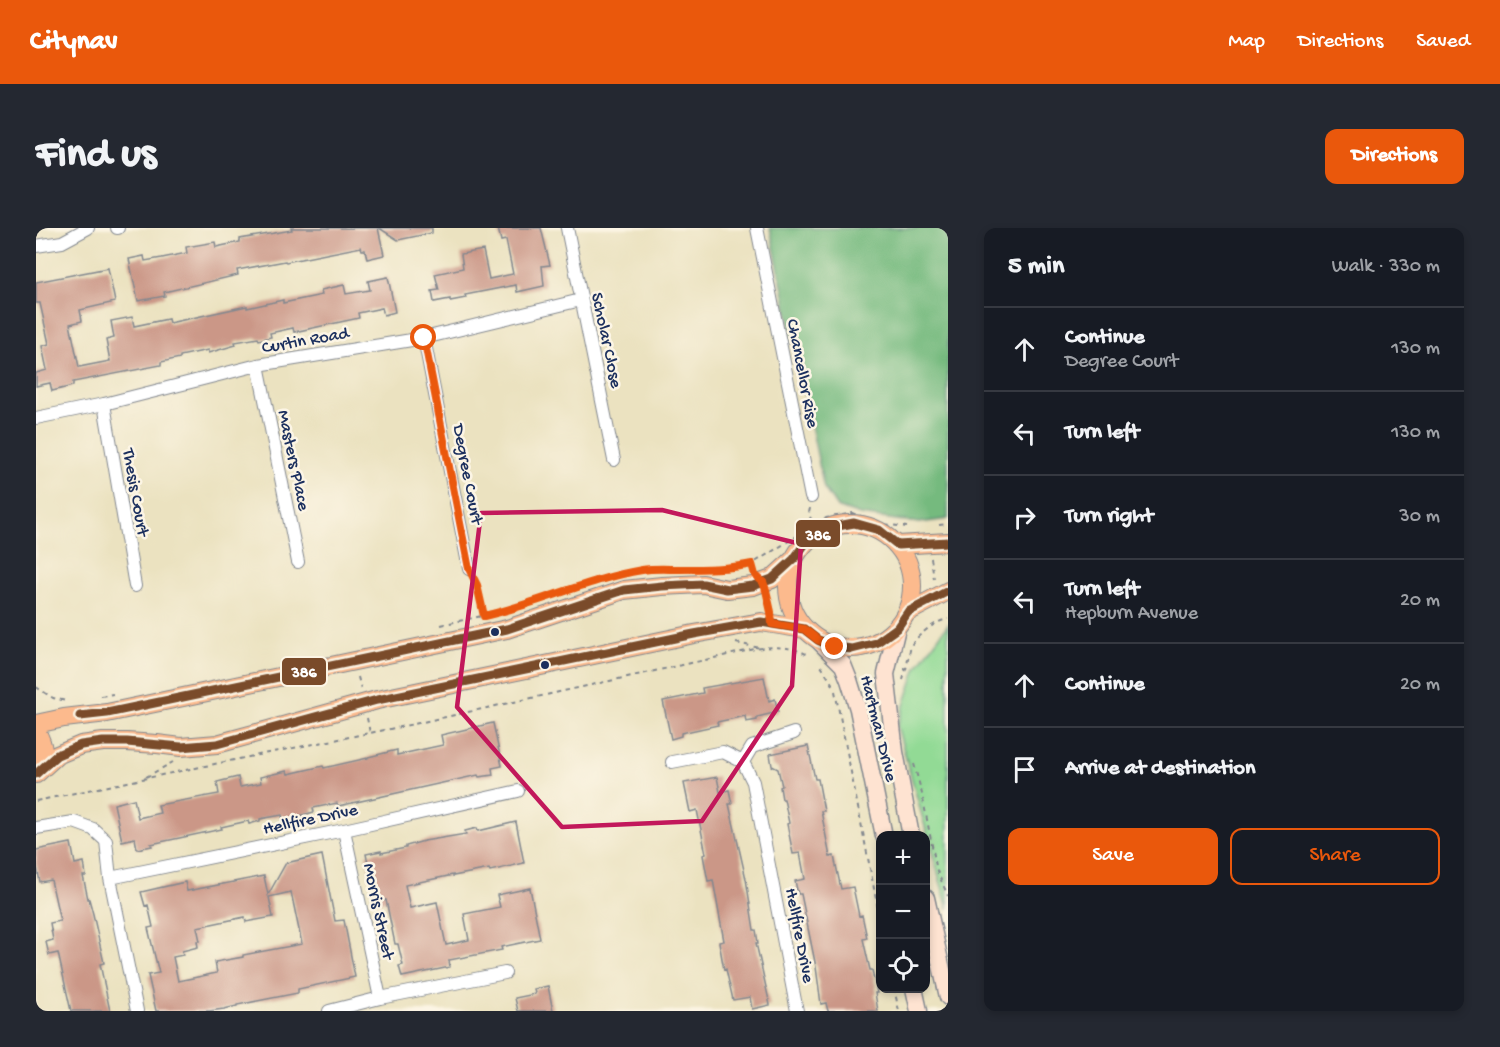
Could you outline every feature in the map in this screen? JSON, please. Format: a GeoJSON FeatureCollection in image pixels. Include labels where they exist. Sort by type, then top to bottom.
{"type":"FeatureCollection","features":[{"type":"Feature","properties":{"kind":"main road"},"geometry":{"type":"LineString","coordinates":[[36,724],[107,713],[507,629],[624,590],[703,584],[727,589],[753,586],[772,579],[794,559],[807,541],[827,528],[854,524],[879,530],[898,545],[907,559],[912,577],[912,597],[908,612],[897,628],[876,643],[852,649],[835,647],[811,634],[761,622],[377,700],[217,744],[181,747],[104,742],[81,745],[57,755],[36,774]]}},
{"type":"Feature","properties":{"kind":"main road"},"geometry":{"type":"LineString","coordinates":[[898,545],[940,542]]}},
{"type":"Feature","properties":{"kind":"main road"},"geometry":{"type":"LineString","coordinates":[[794,559],[788,579],[788,596],[795,616],[811,634]]}},
{"type":"Feature","properties":{"kind":"main road"},"geometry":{"type":"LineString","coordinates":[[908,612],[943,594]]}},
{"type":"Feature","properties":{"kind":"main road","name":"Hartman Drive"},"geometry":{"type":"LineString","coordinates":[[897,628],[886,674],[895,752],[910,831]]}},
{"type":"Feature","properties":{"kind":"main road","name":"Hartman Drive"},"geometry":{"type":"LineString","coordinates":[[811,634],[843,665],[842,684],[858,709],[883,831]]}},
{"type":"Feature","properties":{"kind":"main road"},"geometry":{"type":"LineString","coordinates":[[36,731],[42,741],[44,753],[42,764],[36,774]]}},
{"type":"Feature","properties":{"kind":"main road"},"geometry":{"type":"LineString","coordinates":[[930,916],[948,997]]}},
{"type":"Feature","properties":{"kind":"main road"},"geometry":{"type":"LineString","coordinates":[[916,993],[919,1011]]}},
{"type":"Feature","properties":{"kind":"street"},"geometry":{"type":"LineString","coordinates":[[36,246],[62,242],[88,228]]}},
{"type":"Feature","properties":{"kind":"street","name":"Scholar Close"},"geometry":{"type":"LineString","coordinates":[[567,228],[614,460]]}},
{"type":"Feature","properties":{"kind":"street","name":"Chancellor Rise"},"geometry":{"type":"LineString","coordinates":[[757,228],[811,497]]}},
{"type":"Feature","properties":{"kind":"street","name":"Curtin Road"},"geometry":{"type":"LineString","coordinates":[[36,418],[104,404],[258,366],[424,338],[581,300]]}},
{"type":"Feature","properties":{"kind":"street","name":"Degree Court"},"geometry":{"type":"LineString","coordinates":[[424,338],[469,569]]}},
{"type":"Feature","properties":{"kind":"street","name":"Masters Place"},"geometry":{"type":"LineString","coordinates":[[258,366],[298,562]]}},
{"type":"Feature","properties":{"kind":"street","name":"Thesis Court"},"geometry":{"type":"LineString","coordinates":[[104,404],[135,586]]}},
{"type":"Feature","properties":{"kind":"street"},"geometry":{"type":"LineString","coordinates":[[672,762],[723,752],[743,762],[752,747],[794,734]]}},
{"type":"Feature","properties":{"kind":"street","name":"Hellfire Drive"},"geometry":{"type":"LineString","coordinates":[[743,762],[753,782],[797,1011]]}},
{"type":"Feature","properties":{"kind":"street","name":"Hellfire Drive"},"geometry":{"type":"LineString","coordinates":[[110,878],[344,830],[518,791]]}},
{"type":"Feature","properties":{"kind":"street"},"geometry":{"type":"LineString","coordinates":[[36,828],[74,822],[93,829],[106,841],[110,878],[137,1011]]}},
{"type":"Feature","properties":{"kind":"street","name":"Morris Street"},"geometry":{"type":"LineString","coordinates":[[344,830],[380,999]]}},
{"type":"Feature","properties":{"kind":"street"},"geometry":{"type":"LineString","coordinates":[[329,1011],[505,973]]}},
{"type":"Feature","properties":{"kind":"path"},"geometry":{"type":"LineString","coordinates":[[811,497],[809,513],[813,526]]}},
{"type":"Feature","properties":{"kind":"path"},"geometry":{"type":"LineString","coordinates":[[706,569],[752,564],[826,518],[853,513],[883,524],[907,527]]}},
{"type":"Feature","properties":{"kind":"path"},"geometry":{"type":"LineString","coordinates":[[943,594],[934,583],[931,555],[940,542],[932,526],[948,524]]}},
{"type":"Feature","properties":{"kind":"path"},"geometry":{"type":"LineString","coordinates":[[469,569],[477,585],[484,616]]}},
{"type":"Feature","properties":{"kind":"path"},"geometry":{"type":"LineString","coordinates":[[634,572],[655,569]]}},
{"type":"Feature","properties":{"kind":"path"},"geometry":{"type":"LineString","coordinates":[[440,625],[504,611],[611,576]]}},
{"type":"Feature","properties":{"kind":"path"},"geometry":{"type":"LineString","coordinates":[[900,687],[912,645],[928,628],[948,619]]}},
{"type":"Feature","properties":{"kind":"path"},"geometry":{"type":"LineString","coordinates":[[36,801],[390,729],[763,648],[781,647],[809,654],[842,684],[876,894]]}},
{"type":"Feature","properties":{"kind":"path"},"geometry":{"type":"LineString","coordinates":[[886,674],[906,669]]}},
{"type":"Feature","properties":{"kind":"path"},"geometry":{"type":"LineString","coordinates":[[36,687],[53,698],[71,702]]}},
{"type":"Feature","properties":{"kind":"path"},"geometry":{"type":"LineString","coordinates":[[94,698],[116,693]]}},
{"type":"Feature","properties":{"kind":"path"},"geometry":{"type":"LineString","coordinates":[[913,761],[937,870],[948,896]]}},
{"type":"Feature","properties":{"kind":"path"},"geometry":{"type":"LineString","coordinates":[[895,993],[899,1011]]}},
{"type":"Feature","properties":{"kind":"highlighted area"},"geometry":{"type":"Polygon","coordinates":[[[662,510],[801,544],[792,686],[702,821],[562,827],[457,707],[481,513],[662,510]]]}},
{"type":"Feature","properties":{"kind":"green space"},"geometry":{"type":"Polygon","coordinates":[[[770,228],[948,228],[948,519],[919,523],[860,515],[837,507],[824,488],[770,228]]]}},
{"type":"Feature","properties":{"kind":"green space"},"geometry":{"type":"Polygon","coordinates":[[[948,624],[948,909],[930,844],[930,831],[926,831],[897,726],[917,667],[948,624]]]}},
{"type":"Feature","properties":{"kind":"building"},"geometry":{"type":"Polygon","coordinates":[[[291,228],[378,228],[384,255],[367,259],[365,250],[361,247],[285,261],[237,270],[238,275],[164,292],[165,296],[138,301],[129,259],[144,256],[145,261],[162,258],[187,253],[186,247],[215,242],[216,247],[240,242],[240,239],[292,230],[291,228]]]}},
{"type":"Feature","properties":{"kind":"building"},"geometry":{"type":"Polygon","coordinates":[[[379,228],[432,228],[432,233],[398,240],[379,228]]]}},
{"type":"Feature","properties":{"kind":"building"},"geometry":{"type":"Polygon","coordinates":[[[498,228],[541,228],[550,265],[542,266],[544,286],[517,292],[516,285],[465,295],[466,298],[434,302],[432,291],[439,290],[435,274],[463,268],[461,254],[483,250],[489,279],[513,274],[506,240],[501,241],[498,228]]]}},
{"type":"Feature","properties":{"kind":"building"},"geometry":{"type":"Polygon","coordinates":[[[108,268],[115,302],[80,310],[82,321],[70,324],[79,367],[110,361],[106,340],[114,338],[111,321],[132,317],[134,326],[168,319],[169,323],[247,306],[247,308],[283,300],[283,303],[322,295],[321,290],[344,285],[346,294],[370,290],[368,281],[388,277],[395,312],[384,315],[382,308],[358,313],[359,318],[294,332],[293,328],[270,333],[271,337],[235,342],[236,345],[208,353],[208,350],[161,362],[161,365],[73,382],[73,386],[52,391],[50,383],[36,386],[36,373],[47,370],[42,346],[49,344],[40,303],[36,303],[36,282],[108,268]]]}},
{"type":"Feature","properties":{"kind":"building"},"geometry":{"type":"Polygon","coordinates":[[[764,677],[769,701],[775,699],[778,712],[746,722],[745,716],[717,722],[718,725],[681,733],[681,736],[671,739],[663,701],[703,693],[702,688],[764,677]]]}},
{"type":"Feature","properties":{"kind":"building"},"geometry":{"type":"Polygon","coordinates":[[[493,723],[502,766],[492,768],[493,775],[479,777],[478,775],[338,806],[337,803],[313,808],[314,812],[283,820],[282,815],[260,819],[260,821],[249,824],[248,821],[137,849],[135,838],[122,841],[114,804],[134,799],[138,818],[160,813],[158,805],[219,794],[217,782],[238,777],[240,787],[261,783],[260,777],[287,771],[288,774],[323,766],[324,768],[397,750],[397,755],[443,745],[441,735],[493,723]]]}},
{"type":"Feature","properties":{"kind":"building"},"geometry":{"type":"Polygon","coordinates":[[[808,746],[815,779],[818,779],[824,811],[821,811],[830,857],[834,856],[841,889],[853,887],[859,916],[862,915],[867,938],[863,939],[876,988],[878,1011],[828,1011],[826,1003],[821,1004],[801,894],[798,894],[795,881],[805,879],[800,853],[793,854],[787,824],[789,823],[780,787],[782,786],[778,769],[772,766],[770,754],[808,746]]]}},
{"type":"Feature","properties":{"kind":"building"},"geometry":{"type":"Polygon","coordinates":[[[717,777],[720,792],[729,790],[732,804],[729,804],[770,1005],[752,1009],[750,997],[733,1000],[719,942],[724,941],[713,880],[708,881],[703,855],[706,854],[697,810],[690,812],[684,783],[717,777]]]}},
{"type":"Feature","properties":{"kind":"building"},"geometry":{"type":"Polygon","coordinates":[[[516,822],[524,863],[405,885],[410,908],[437,902],[446,945],[469,940],[464,914],[500,907],[497,895],[530,888],[540,939],[501,947],[502,950],[449,960],[450,967],[402,977],[399,966],[403,965],[398,944],[395,944],[386,900],[376,902],[366,854],[406,848],[406,846],[424,841],[466,834],[465,831],[477,828],[478,831],[516,822]]]}},
{"type":"Feature","properties":{"kind":"building"},"geometry":{"type":"Polygon","coordinates":[[[71,843],[75,864],[84,862],[86,876],[83,876],[104,963],[100,964],[110,1011],[71,1011],[58,953],[49,955],[46,942],[53,940],[50,923],[60,921],[51,880],[40,882],[36,850],[71,843]]]}},
{"type":"Feature","properties":{"kind":"building"},"geometry":{"type":"Polygon","coordinates":[[[322,855],[335,921],[344,920],[355,977],[298,989],[298,993],[224,1009],[156,1011],[148,975],[159,973],[148,928],[153,927],[148,905],[145,906],[141,892],[185,882],[187,891],[264,876],[268,895],[286,863],[322,855]],[[291,892],[269,897],[273,917],[246,922],[245,917],[197,927],[200,941],[197,941],[198,947],[182,951],[183,955],[173,957],[178,981],[217,973],[215,962],[302,944],[291,892]]]}},
{"type":"Feature","properties":{"kind":"building"},"geometry":{"type":"Polygon","coordinates":[[[548,986],[553,1011],[518,1011],[515,998],[535,994],[534,989],[548,986]]]}},
{"type":"Feature","properties":{"kind":"transit line","name":"386"},"geometry":{"type":"LineString","coordinates":[[80,716],[107,713],[507,629],[624,590],[703,584],[727,589],[753,586],[772,579],[794,559],[807,541],[827,528],[854,523],[879,530],[898,545],[948,542]]}},
{"type":"Feature","properties":{"kind":"transit line","name":"386"},"geometry":{"type":"LineString","coordinates":[[36,774],[57,755],[81,745],[103,742],[181,747],[217,744],[377,700],[761,622],[804,629],[818,640],[835,647],[852,649],[876,643],[897,628],[908,612],[948,591]]}},
{"type":"Feature","properties":{"kind":"route"},"geometry":{"type":"LineString","coordinates":[[424,338],[469,569],[477,585],[484,616],[600,579],[645,569],[706,569],[752,564],[755,575],[763,582],[766,590],[772,624],[804,629],[818,640],[835,647]]}}]}
